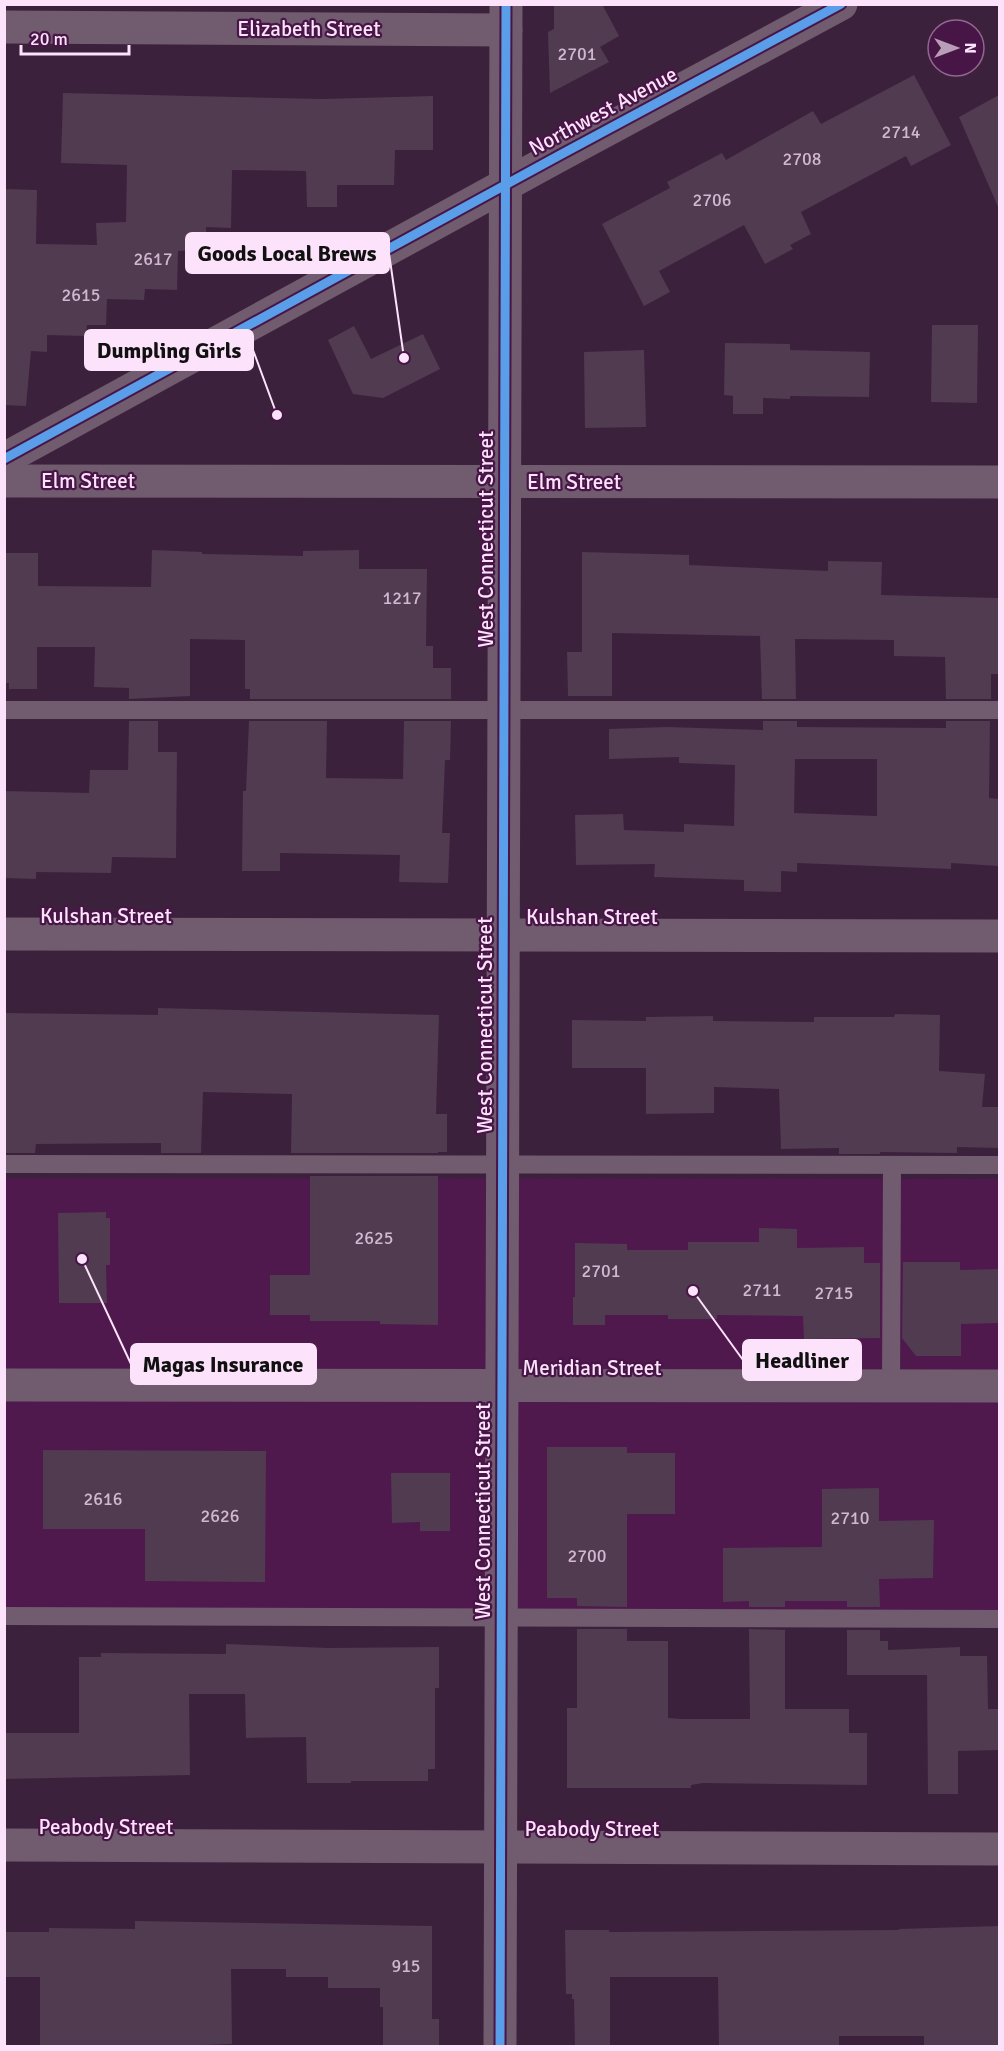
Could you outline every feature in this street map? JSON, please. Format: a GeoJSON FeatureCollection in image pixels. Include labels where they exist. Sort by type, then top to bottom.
{"type":"FeatureCollection","features":[{"type":"Feature","properties":{"kind":"street","name":"Northwest Avenue"},"geometry":{"type":"LineString","coordinates":[[4,459],[841,4]]}},
{"type":"Feature","properties":{"kind":"street","name":"West Connecticut Street"},"geometry":{"type":"LineString","coordinates":[[500,2046],[506,17]]}},
{"type":"Feature","properties":{"kind":"street","name":"Elizabeth Street"},"geometry":{"type":"LineString","coordinates":[[4,27],[506,17]]}},
{"type":"Feature","properties":{"kind":"street","name":"Elm Street"},"geometry":{"type":"LineString","coordinates":[[4,481],[999,482]]}},
{"type":"Feature","properties":{"kind":"street","name":"Kulshan Street"},"geometry":{"type":"LineString","coordinates":[[4,934],[999,936]]}},
{"type":"Feature","properties":{"kind":"street","name":"Meridian Street"},"geometry":{"type":"LineString","coordinates":[[4,1385],[999,1386]]}},
{"type":"Feature","properties":{"kind":"street","name":"Peabody Street"},"geometry":{"type":"LineString","coordinates":[[4,1845],[999,1849]]}},
{"type":"Feature","properties":{"kind":"lane"},"geometry":{"type":"LineString","coordinates":[[4,710],[999,710]]}},
{"type":"Feature","properties":{"kind":"lane"},"geometry":{"type":"LineString","coordinates":[[4,1164],[999,1165]]}},
{"type":"Feature","properties":{"kind":"lane"},"geometry":{"type":"LineString","coordinates":[[891,1386],[892,1165]]}},
{"type":"Feature","properties":{"kind":"lane"},"geometry":{"type":"LineString","coordinates":[[4,1616],[999,1619]]}},
{"type":"Feature","properties":{"kind":"shaded area"},"geometry":{"type":"Polygon","coordinates":[[[5,1178],[999,1179],[999,1610],[5,1609],[5,1178]]]}},
{"type":"Feature","properties":{"kind":"building"},"geometry":{"type":"Polygon","coordinates":[[[554,4],[602,4],[619,36],[600,47],[609,62],[550,93],[548,32],[554,29],[554,4]]]}},
{"type":"Feature","properties":{"kind":"building"},"geometry":{"type":"Polygon","coordinates":[[[914,75],[951,145],[911,166],[906,156],[801,212],[811,234],[790,245],[793,249],[765,264],[744,225],[659,271],[670,292],[644,306],[602,224],[670,188],[667,182],[722,153],[726,160],[813,111],[821,124],[914,75]]]}},
{"type":"Feature","properties":{"kind":"building"},"geometry":{"type":"Polygon","coordinates":[[[63,93],[322,99],[433,96],[433,150],[395,150],[394,185],[337,185],[337,207],[307,207],[306,171],[232,170],[231,228],[206,227],[207,250],[178,251],[177,290],[145,289],[144,300],[107,299],[106,325],[87,325],[86,336],[47,335],[47,352],[31,351],[26,406],[4,405],[6,229],[4,229],[4,189],[37,190],[36,244],[97,245],[96,223],[126,222],[127,165],[61,163],[63,93]]]}},
{"type":"Feature","properties":{"kind":"building"},"geometry":{"type":"Polygon","coordinates":[[[999,95],[999,209],[959,117],[999,95]]]}},
{"type":"Feature","properties":{"kind":"building"},"geometry":{"type":"Polygon","coordinates":[[[932,325],[978,325],[977,403],[931,402],[932,325]]]}},
{"type":"Feature","properties":{"kind":"building"},"geometry":{"type":"Polygon","coordinates":[[[354,326],[371,359],[423,334],[440,369],[383,398],[353,394],[328,340],[354,326]]]}},
{"type":"Feature","properties":{"kind":"building"},"geometry":{"type":"Polygon","coordinates":[[[725,343],[790,344],[790,350],[870,352],[869,397],[763,398],[763,414],[733,414],[733,396],[724,395],[725,343]]]}},
{"type":"Feature","properties":{"kind":"building"},"geometry":{"type":"Polygon","coordinates":[[[644,350],[646,427],[585,428],[584,352],[644,350]]]}},
{"type":"Feature","properties":{"kind":"building"},"geometry":{"type":"Polygon","coordinates":[[[152,550],[202,552],[202,554],[303,556],[303,551],[359,550],[359,569],[427,569],[426,646],[433,646],[433,668],[451,668],[451,699],[250,699],[250,689],[245,689],[245,640],[190,639],[190,696],[129,699],[129,688],[94,687],[95,647],[37,647],[37,689],[9,689],[9,683],[4,683],[4,553],[38,553],[38,586],[151,587],[152,550]]]}},
{"type":"Feature","properties":{"kind":"building"},"geometry":{"type":"Polygon","coordinates":[[[582,552],[689,555],[689,565],[828,571],[828,561],[882,562],[881,595],[999,598],[999,674],[991,674],[991,699],[946,699],[945,657],[894,656],[894,640],[795,639],[796,699],[762,699],[760,636],[612,633],[612,696],[568,696],[567,652],[582,652],[582,552]]]}},
{"type":"Feature","properties":{"kind":"building"},"geometry":{"type":"Polygon","coordinates":[[[129,721],[158,721],[158,752],[177,752],[176,858],[112,857],[111,873],[36,872],[36,879],[4,878],[4,791],[89,793],[90,770],[128,770],[129,721]]]}},
{"type":"Feature","properties":{"kind":"building"},"geometry":{"type":"Polygon","coordinates":[[[249,721],[327,721],[326,778],[403,779],[404,721],[451,721],[450,760],[445,760],[442,833],[450,833],[448,883],[399,882],[400,855],[280,853],[280,871],[242,871],[243,791],[246,791],[249,721]]]}},
{"type":"Feature","properties":{"kind":"building"},"geometry":{"type":"Polygon","coordinates":[[[763,721],[797,721],[797,727],[946,728],[946,721],[990,721],[989,798],[999,799],[999,866],[951,863],[951,869],[797,863],[797,872],[781,871],[781,892],[744,891],[744,880],[654,877],[655,864],[576,865],[575,815],[623,814],[624,830],[684,832],[684,824],[734,826],[735,765],[679,763],[679,757],[609,759],[609,729],[667,727],[763,730],[763,721]],[[795,759],[794,813],[877,816],[877,759],[795,759]]]}},
{"type":"Feature","properties":{"kind":"building"},"geometry":{"type":"Polygon","coordinates":[[[158,1008],[439,1015],[436,1114],[447,1114],[447,1152],[291,1153],[292,1094],[203,1092],[201,1153],[161,1153],[161,1143],[36,1144],[35,1153],[4,1153],[4,1013],[158,1015],[158,1008]]]}},
{"type":"Feature","properties":{"kind":"building"},"geometry":{"type":"Polygon","coordinates":[[[895,1014],[940,1015],[939,1071],[985,1074],[982,1107],[999,1107],[999,1148],[957,1147],[957,1153],[880,1152],[880,1154],[839,1154],[839,1148],[781,1149],[779,1089],[714,1087],[714,1113],[646,1114],[646,1068],[572,1068],[572,1020],[646,1021],[646,1017],[713,1016],[713,1021],[814,1022],[814,1017],[894,1017],[895,1014]]]}},
{"type":"Feature","properties":{"kind":"building"},"geometry":{"type":"Polygon","coordinates":[[[310,1176],[438,1176],[438,1325],[380,1324],[380,1321],[310,1321],[310,1315],[270,1315],[270,1275],[310,1275],[310,1176]]]}},
{"type":"Feature","properties":{"kind":"building"},"geometry":{"type":"Polygon","coordinates":[[[106,1212],[106,1218],[110,1218],[110,1265],[106,1265],[107,1303],[59,1303],[58,1213],[106,1212]]]}},
{"type":"Feature","properties":{"kind":"building"},"geometry":{"type":"Polygon","coordinates":[[[759,1228],[797,1229],[797,1248],[864,1247],[864,1263],[880,1263],[880,1338],[804,1339],[803,1316],[717,1315],[717,1319],[668,1319],[668,1315],[605,1315],[605,1325],[573,1325],[575,1243],[627,1244],[627,1250],[688,1250],[688,1242],[759,1242],[759,1228]]]}},
{"type":"Feature","properties":{"kind":"building"},"geometry":{"type":"Polygon","coordinates":[[[903,1262],[960,1262],[960,1270],[999,1269],[999,1323],[961,1324],[961,1356],[916,1356],[902,1338],[903,1262]]]}},
{"type":"Feature","properties":{"kind":"building"},"geometry":{"type":"Polygon","coordinates":[[[547,1447],[627,1447],[627,1453],[675,1453],[675,1514],[627,1514],[627,1607],[577,1606],[577,1598],[547,1598],[547,1447]]]}},
{"type":"Feature","properties":{"kind":"building"},"geometry":{"type":"Polygon","coordinates":[[[43,1450],[266,1451],[265,1582],[145,1581],[145,1529],[43,1529],[43,1450]]]}},
{"type":"Feature","properties":{"kind":"building"},"geometry":{"type":"Polygon","coordinates":[[[391,1473],[450,1473],[450,1531],[420,1531],[420,1522],[392,1523],[391,1473]]]}},
{"type":"Feature","properties":{"kind":"building"},"geometry":{"type":"Polygon","coordinates":[[[879,1488],[879,1521],[934,1520],[933,1578],[879,1579],[880,1607],[847,1607],[847,1601],[785,1601],[785,1607],[749,1607],[749,1601],[723,1602],[723,1548],[822,1547],[822,1489],[879,1488]]]}},
{"type":"Feature","properties":{"kind":"building"},"geometry":{"type":"Polygon","coordinates":[[[577,1629],[627,1629],[627,1641],[668,1641],[668,1718],[682,1719],[750,1719],[749,1629],[785,1630],[785,1709],[849,1709],[849,1733],[867,1733],[867,1785],[703,1783],[691,1785],[691,1788],[567,1788],[567,1708],[577,1708],[577,1629]]]}},
{"type":"Feature","properties":{"kind":"building"},"geometry":{"type":"Polygon","coordinates":[[[847,1630],[880,1630],[880,1641],[888,1641],[888,1650],[960,1647],[960,1656],[987,1656],[988,1709],[999,1709],[999,1750],[958,1751],[958,1794],[928,1794],[927,1675],[847,1675],[847,1630]]]}},
{"type":"Feature","properties":{"kind":"building"},"geometry":{"type":"Polygon","coordinates":[[[226,1644],[328,1648],[439,1647],[439,1688],[435,1688],[435,1769],[428,1769],[428,1781],[307,1783],[306,1737],[246,1738],[245,1694],[189,1694],[190,1775],[4,1779],[4,1733],[79,1733],[79,1657],[101,1657],[101,1653],[226,1654],[226,1644]]]}},
{"type":"Feature","properties":{"kind":"building"},"geometry":{"type":"Polygon","coordinates":[[[135,1921],[432,1926],[432,2019],[439,2019],[439,2046],[383,2046],[383,2007],[380,2007],[380,1988],[328,1988],[328,1977],[286,1977],[286,1969],[231,1969],[232,2044],[40,2046],[40,1977],[4,1977],[4,1932],[49,1932],[49,1928],[135,1929],[135,1921]]]}},
{"type":"Feature","properties":{"kind":"building"},"geometry":{"type":"Polygon","coordinates":[[[999,1926],[999,2046],[924,2046],[924,2036],[839,2036],[839,2046],[719,2046],[718,1977],[610,1977],[610,2046],[575,2046],[574,1999],[572,1999],[572,1994],[566,1994],[565,1930],[609,1930],[609,1932],[899,1930],[999,1926]]]}},
{"type":"Feature","properties":{"kind":"cycle path"},"geometry":{"type":"LineString","coordinates":[[500,2046],[506,4]]}},
{"type":"Feature","properties":{"kind":"cycle path"},"geometry":{"type":"LineString","coordinates":[[4,459],[841,4]]}},
{"type":"Feature","properties":{"kind":"place","name":"Goods Local Brews"},"geometry":{"type":"Point","coordinates":[404,358]}},
{"type":"Feature","properties":{"kind":"place","name":"Dumpling Girls"},"geometry":{"type":"Point","coordinates":[277,415]}},
{"type":"Feature","properties":{"kind":"place","name":"Magas Insurance"},"geometry":{"type":"Point","coordinates":[82,1259]}},
{"type":"Feature","properties":{"kind":"place","name":"Headliner"},"geometry":{"type":"Point","coordinates":[693,1291]}}]}
